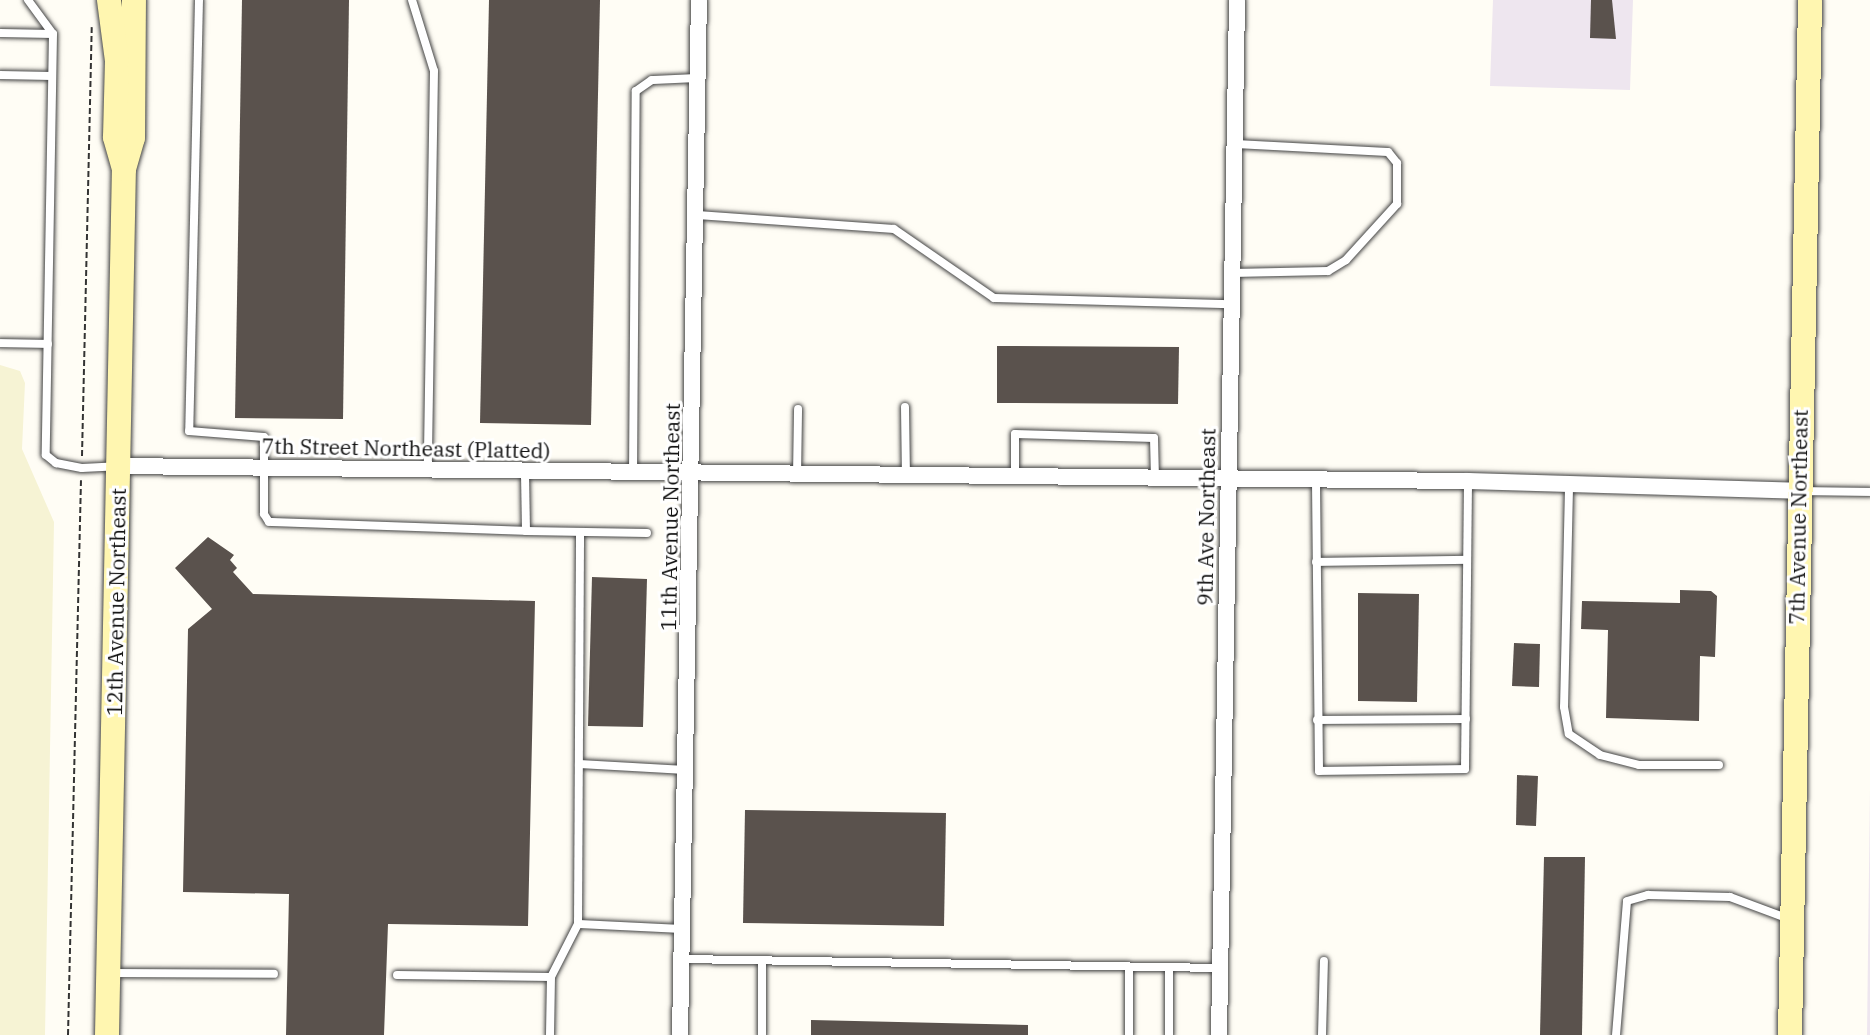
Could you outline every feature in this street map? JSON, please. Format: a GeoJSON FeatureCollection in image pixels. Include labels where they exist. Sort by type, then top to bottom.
{"type":"FeatureCollection","features":[{"type":"Feature","properties":{"kind":"main road","name":"12th Avenue Northeast"},"geometry":{"type":"LineString","coordinates":[[109,0],[117,62],[115,137],[124,169]]}},
{"type":"Feature","properties":{"kind":"main road","name":"12th Avenue Northeast"},"geometry":{"type":"LineString","coordinates":[[107,1035],[124,169],[133,138],[134,0]]}},
{"type":"Feature","properties":{"kind":"main road","name":"7th Avenue Northeast"},"geometry":{"type":"LineString","coordinates":[[1790,1035],[1798,491],[1810,0]]}},
{"type":"Feature","properties":{"kind":"street","name":"11th Avenue Northeast"},"geometry":{"type":"LineString","coordinates":[[680,1035],[694,476],[699,0]]}},
{"type":"Feature","properties":{"kind":"street","name":"9th Ave Northeast"},"geometry":{"type":"LineString","coordinates":[[1219,1035],[1237,0]]}},
{"type":"Feature","properties":{"kind":"street","name":"7th Street Northeast (Platted)"},"geometry":{"type":"LineString","coordinates":[[118,466],[694,476],[1316,483],[1468,481],[1569,488],[1798,491]]}},
{"type":"Feature","properties":{"kind":"lane"},"geometry":{"type":"LineString","coordinates":[[28,0],[53,34],[46,455],[56,463],[82,468],[118,466]]}},
{"type":"Feature","properties":{"kind":"lane"},"geometry":{"type":"LineString","coordinates":[[199,0],[189,431],[264,437],[266,469],[264,514],[269,522],[647,533]]}},
{"type":"Feature","properties":{"kind":"lane"},"geometry":{"type":"LineString","coordinates":[[412,0],[434,71],[428,470]]}},
{"type":"Feature","properties":{"kind":"lane"},"geometry":{"type":"LineString","coordinates":[[0,33],[53,34]]}},
{"type":"Feature","properties":{"kind":"lane"},"geometry":{"type":"LineString","coordinates":[[0,75],[52,76]]}},
{"type":"Feature","properties":{"kind":"lane"},"geometry":{"type":"LineString","coordinates":[[633,475],[636,92],[652,80],[698,78]]}},
{"type":"Feature","properties":{"kind":"lane"},"geometry":{"type":"LineString","coordinates":[[1232,273],[1328,271],[1346,260],[1397,204],[1397,164],[1388,152],[1235,144]]}},
{"type":"Feature","properties":{"kind":"lane"},"geometry":{"type":"LineString","coordinates":[[698,215],[894,229],[994,298],[1231,304]]}},
{"type":"Feature","properties":{"kind":"lane"},"geometry":{"type":"LineString","coordinates":[[0,343],[48,344]]}},
{"type":"Feature","properties":{"kind":"lane"},"geometry":{"type":"LineString","coordinates":[[905,406],[906,478]]}},
{"type":"Feature","properties":{"kind":"lane"},"geometry":{"type":"LineString","coordinates":[[797,477],[798,409]]}},
{"type":"Feature","properties":{"kind":"lane"},"geometry":{"type":"LineString","coordinates":[[1015,479],[1016,434],[1154,438],[1155,480]]}},
{"type":"Feature","properties":{"kind":"lane"},"geometry":{"type":"LineString","coordinates":[[525,472],[526,531]]}},
{"type":"Feature","properties":{"kind":"lane"},"geometry":{"type":"LineString","coordinates":[[1316,483],[1319,771],[1465,769],[1468,481]]}},
{"type":"Feature","properties":{"kind":"lane"},"geometry":{"type":"LineString","coordinates":[[1569,488],[1564,707],[1569,734],[1593,752],[1639,765],[1719,765]]}},
{"type":"Feature","properties":{"kind":"lane"},"geometry":{"type":"LineString","coordinates":[[1798,491],[1870,492]]}},
{"type":"Feature","properties":{"kind":"lane"},"geometry":{"type":"LineString","coordinates":[[550,1035],[551,977],[578,924],[580,532]]}},
{"type":"Feature","properties":{"kind":"lane"},"geometry":{"type":"LineString","coordinates":[[1316,562],[1467,560]]}},
{"type":"Feature","properties":{"kind":"lane"},"geometry":{"type":"LineString","coordinates":[[1317,720],[1466,719]]}},
{"type":"Feature","properties":{"kind":"lane"},"geometry":{"type":"LineString","coordinates":[[579,764],[687,770]]}},
{"type":"Feature","properties":{"kind":"lane"},"geometry":{"type":"LineString","coordinates":[[1616,1035],[1621,924],[1627,901],[1648,895],[1730,897],[1793,921]]}},
{"type":"Feature","properties":{"kind":"lane"},"geometry":{"type":"LineString","coordinates":[[578,924],[683,929]]}},
{"type":"Feature","properties":{"kind":"lane"},"geometry":{"type":"LineString","coordinates":[[682,959],[1220,968]]}},
{"type":"Feature","properties":{"kind":"lane"},"geometry":{"type":"LineString","coordinates":[[762,960],[762,1035]]}},
{"type":"Feature","properties":{"kind":"lane"},"geometry":{"type":"LineString","coordinates":[[1322,1035],[1324,961]]}},
{"type":"Feature","properties":{"kind":"lane"},"geometry":{"type":"LineString","coordinates":[[1129,967],[1130,1035]]}},
{"type":"Feature","properties":{"kind":"lane"},"geometry":{"type":"LineString","coordinates":[[1169,967],[1169,1035]]}},
{"type":"Feature","properties":{"kind":"lane"},"geometry":{"type":"LineString","coordinates":[[110,973],[274,974]]}},
{"type":"Feature","properties":{"kind":"lane"},"geometry":{"type":"LineString","coordinates":[[397,975],[551,977]]}},
{"type":"Feature","properties":{"kind":"path"},"geometry":{"type":"LineString","coordinates":[[68,1035],[92,19]]}},
{"type":"Feature","properties":{"kind":"shaded area"},"geometry":{"type":"Polygon","coordinates":[[[1493,0],[1633,0],[1630,90],[1490,86],[1493,0]]]}},
{"type":"Feature","properties":{"kind":"shaded area"},"geometry":{"type":"Polygon","coordinates":[[[0,365],[20,371],[25,383],[22,449],[54,522],[45,1035],[0,1035],[0,365]]]}},
{"type":"Feature","properties":{"kind":"shaded area"},"geometry":{"type":"Polygon","coordinates":[[[1870,788],[1870,1035],[1867,1035],[1870,788]]]}},
{"type":"Feature","properties":{"kind":"building"},"geometry":{"type":"Polygon","coordinates":[[[242,0],[349,0],[343,419],[235,418],[242,0]]]}},
{"type":"Feature","properties":{"kind":"building"},"geometry":{"type":"Polygon","coordinates":[[[489,0],[600,0],[591,425],[480,423],[489,0]]]}},
{"type":"Feature","properties":{"kind":"building"},"geometry":{"type":"Polygon","coordinates":[[[1591,0],[1612,0],[1616,39],[1590,38],[1591,0]]]}},
{"type":"Feature","properties":{"kind":"building"},"geometry":{"type":"Polygon","coordinates":[[[997,346],[1179,347],[1178,404],[997,403],[997,346]]]}},
{"type":"Feature","properties":{"kind":"building"},"geometry":{"type":"Polygon","coordinates":[[[208,537],[234,555],[230,560],[237,568],[233,572],[253,594],[535,601],[528,926],[388,924],[384,1035],[286,1035],[289,894],[183,892],[188,629],[212,609],[175,568],[208,537]]]}},
{"type":"Feature","properties":{"kind":"building"},"geometry":{"type":"Polygon","coordinates":[[[592,577],[647,579],[643,727],[588,726],[592,577]]]}},
{"type":"Feature","properties":{"kind":"building"},"geometry":{"type":"Polygon","coordinates":[[[1680,590],[1711,591],[1717,596],[1715,657],[1700,656],[1699,721],[1606,718],[1608,630],[1581,629],[1582,601],[1680,603],[1680,590]]]}},
{"type":"Feature","properties":{"kind":"building"},"geometry":{"type":"Polygon","coordinates":[[[1358,593],[1419,594],[1417,702],[1358,701],[1358,593]]]}},
{"type":"Feature","properties":{"kind":"building"},"geometry":{"type":"Polygon","coordinates":[[[1514,643],[1540,644],[1539,687],[1512,686],[1514,643]]]}},
{"type":"Feature","properties":{"kind":"building"},"geometry":{"type":"Polygon","coordinates":[[[1517,775],[1538,776],[1536,826],[1516,825],[1517,775]]]}},
{"type":"Feature","properties":{"kind":"building"},"geometry":{"type":"Polygon","coordinates":[[[745,810],[946,813],[944,926],[743,923],[745,810]]]}},
{"type":"Feature","properties":{"kind":"building"},"geometry":{"type":"Polygon","coordinates":[[[1544,857],[1585,857],[1582,1035],[1540,1035],[1544,857]]]}},
{"type":"Feature","properties":{"kind":"building"},"geometry":{"type":"Polygon","coordinates":[[[811,1020],[1028,1025],[1028,1035],[811,1035],[811,1020]]]}}]}
